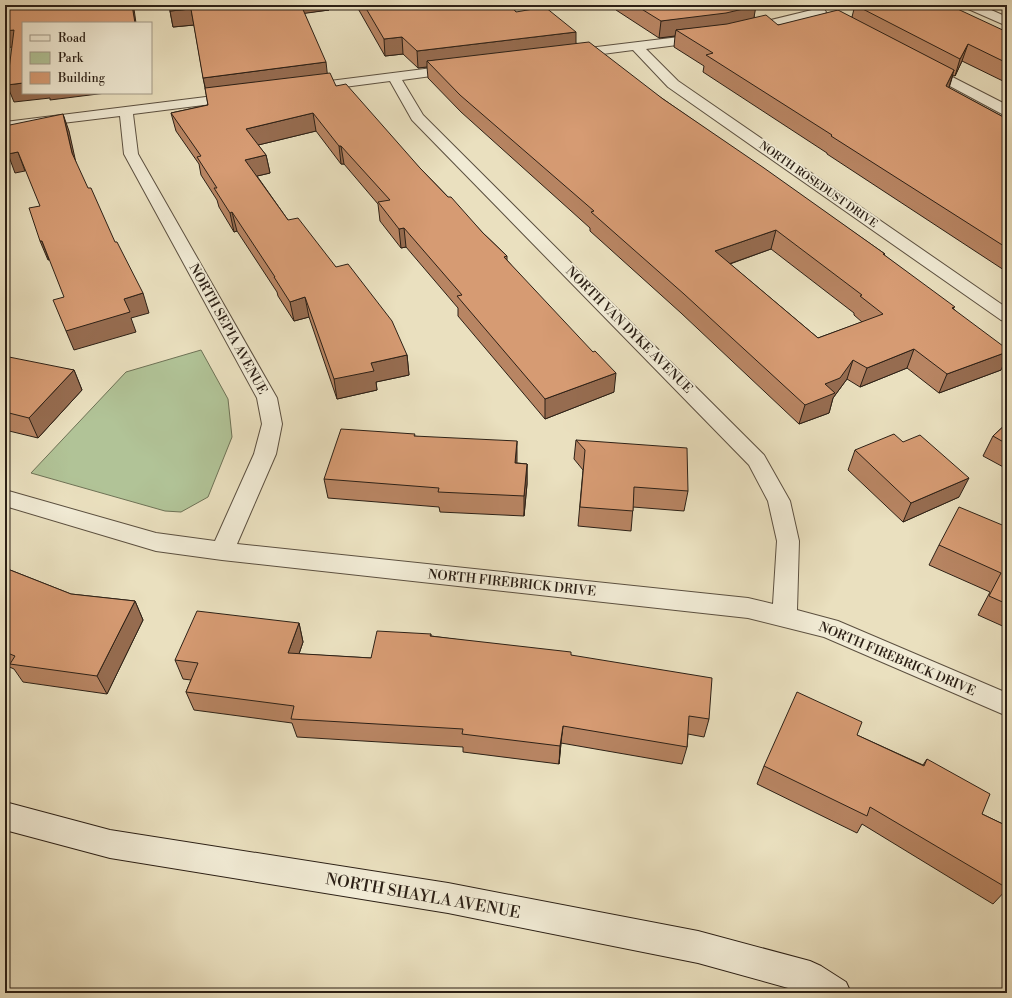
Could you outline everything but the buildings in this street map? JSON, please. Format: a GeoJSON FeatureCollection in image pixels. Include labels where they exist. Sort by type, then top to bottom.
{"type":"FeatureCollection","features":[{"type":"Feature","properties":{"kind":"street"},"geometry":{"type":"LineString","coordinates":[[807,5],[834,19]]}},
{"type":"Feature","properties":{"kind":"street"},"geometry":{"type":"LineString","coordinates":[[970,5],[1007,22]]}},
{"type":"Feature","properties":{"kind":"street"},"geometry":{"type":"LineString","coordinates":[[731,33],[820,12]]}},
{"type":"Feature","properties":{"kind":"street"},"geometry":{"type":"LineString","coordinates":[[558,56],[717,36]]}},
{"type":"Feature","properties":{"kind":"street","name":"NORTH ROSEDUST DRIVE"},"geometry":{"type":"LineString","coordinates":[[636,46],[673,84],[1007,316]]}},
{"type":"Feature","properties":{"kind":"street"},"geometry":{"type":"LineString","coordinates":[[917,63],[1007,111]]}},
{"type":"Feature","properties":{"kind":"street"},"geometry":{"type":"LineString","coordinates":[[292,90],[472,67]]}},
{"type":"Feature","properties":{"kind":"street","name":"NORTH VAN DYKE AVENUE"},"geometry":{"type":"LineString","coordinates":[[394,77],[418,117],[757,460],[779,501],[788,541],[785,617]]}},
{"type":"Feature","properties":{"kind":"street"},"geometry":{"type":"LineString","coordinates":[[5,126],[252,95]]}},
{"type":"Feature","properties":{"kind":"street","name":"NORTH SEPIA AVENUE"},"geometry":{"type":"LineString","coordinates":[[126,111],[131,154],[267,398],[272,424],[265,454],[222,551]]}},
{"type":"Feature","properties":{"kind":"street","name":"NORTH FIREBRICK DRIVE"},"geometry":{"type":"LineString","coordinates":[[5,498],[156,542],[222,551],[748,608],[829,628],[1007,705]]}},
{"type":"Feature","properties":{"kind":"street","name":"NORTH SHAYLA AVENUE"},"geometry":{"type":"LineString","coordinates":[[5,816],[110,844],[448,898],[698,947],[810,977],[835,993]]}},
{"type":"Feature","properties":{"kind":"green space"},"geometry":{"type":"Polygon","coordinates":[[[201,350],[228,399],[232,437],[208,497],[181,512],[165,511],[31,473],[126,372],[201,350]]]}}]}
